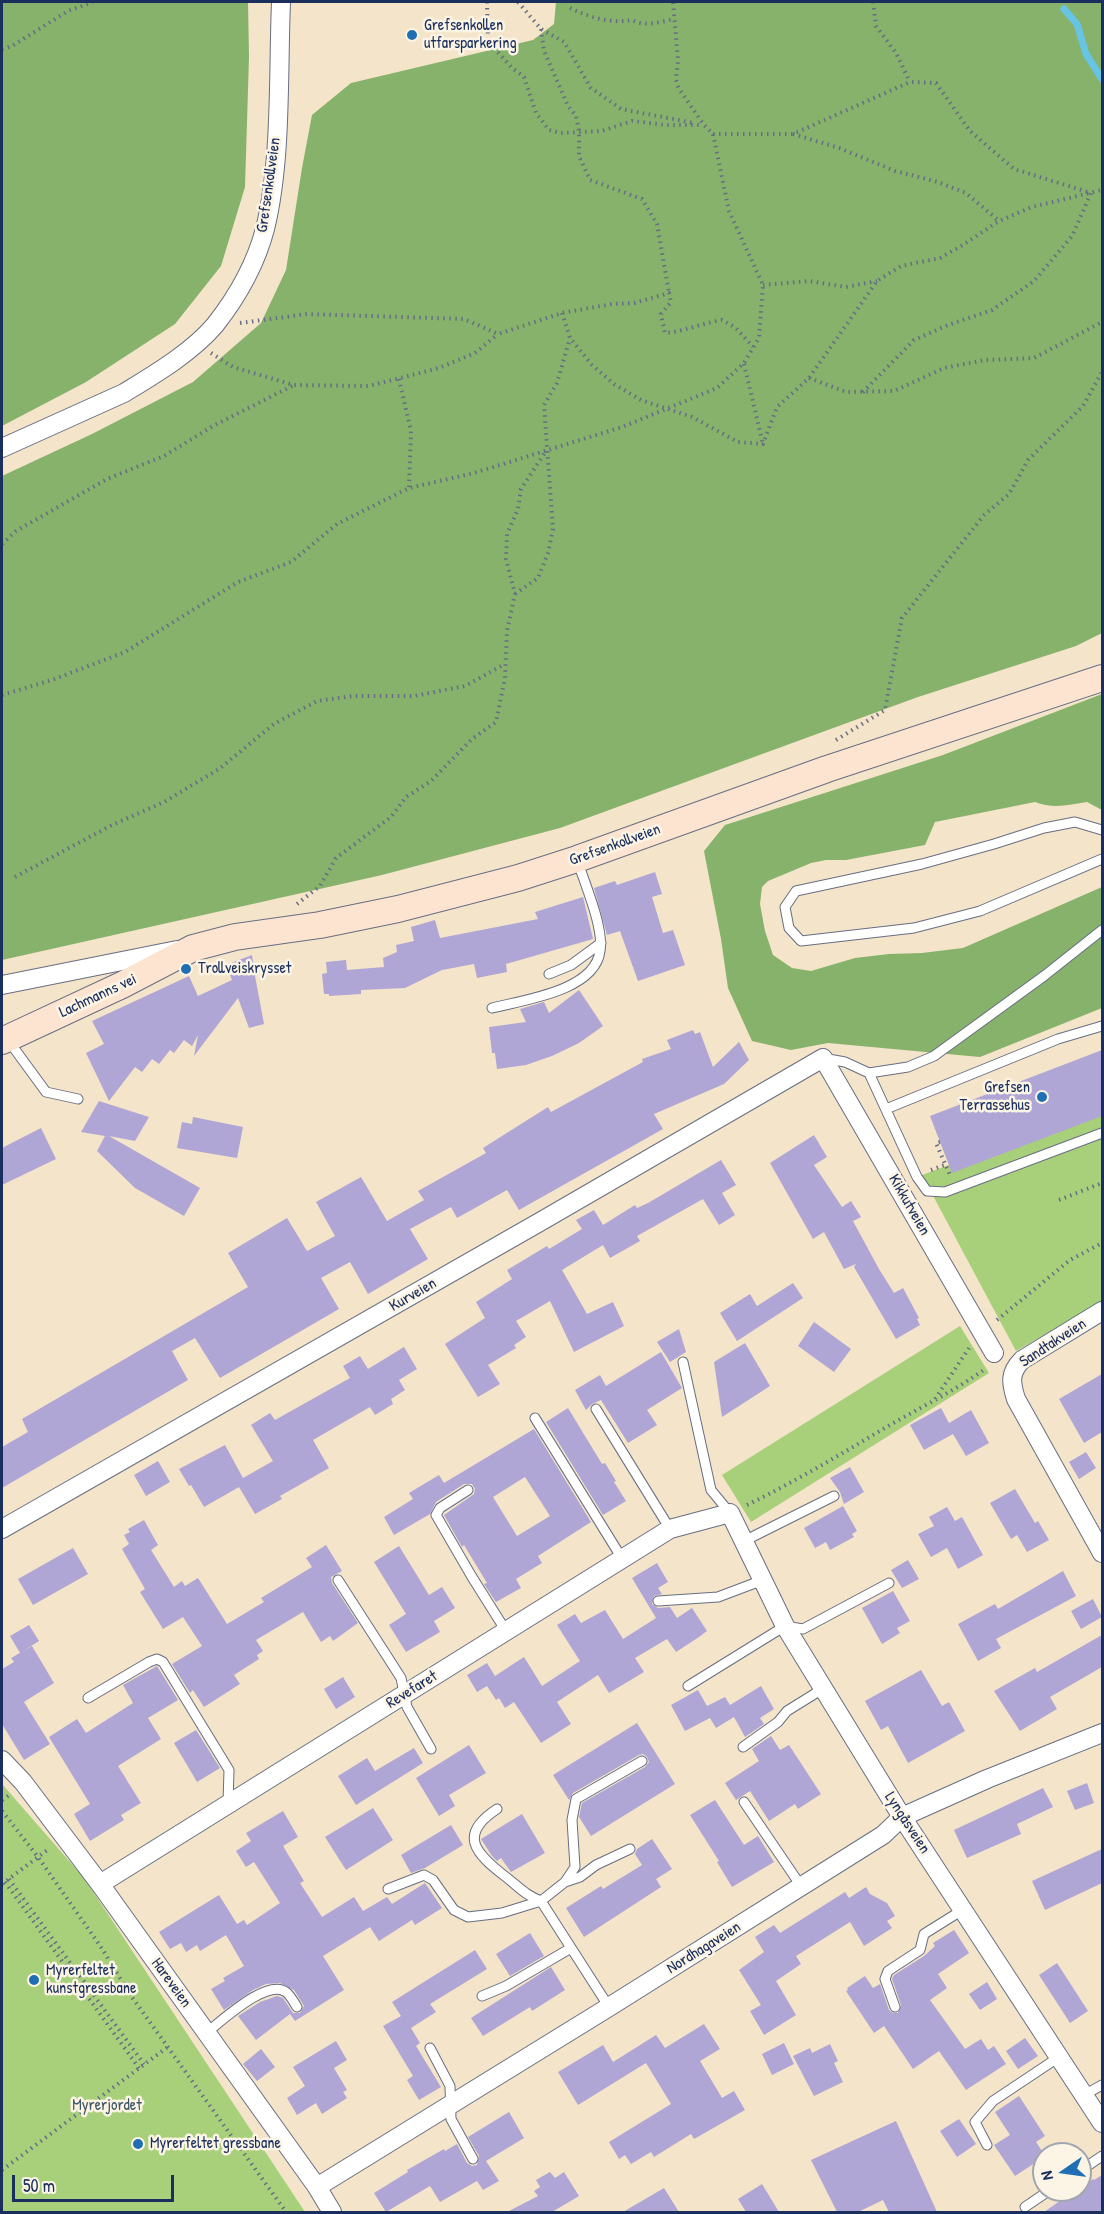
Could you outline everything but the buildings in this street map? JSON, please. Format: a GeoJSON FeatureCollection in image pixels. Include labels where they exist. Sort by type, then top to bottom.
{"type":"FeatureCollection","features":[{"type":"Feature","properties":{"kind":"street","name":"Grefsenkollveien"},"geometry":{"type":"LineString","coordinates":[[2,448],[124,393],[150,376],[196,343],[213,326],[243,284],[265,229],[273,177],[281,2]]}},
{"type":"Feature","properties":{"kind":"street","name":"Grefsenkollveien"},"geometry":{"type":"LineString","coordinates":[[193,948],[235,937],[320,925],[398,909],[518,878],[826,769],[1102,678]]}},
{"type":"Feature","properties":{"kind":"street","name":"Lachmanns vei"},"geometry":{"type":"LineString","coordinates":[[4,1040],[118,973],[193,948]]}},
{"type":"Feature","properties":{"kind":"street"},"geometry":{"type":"LineString","coordinates":[[2,985],[118,973]]}},
{"type":"Feature","properties":{"kind":"street","name":"Kikkutveien"},"geometry":{"type":"LineString","coordinates":[[824,1058],[991,1360]]}},
{"type":"Feature","properties":{"kind":"street","name":"Kurveien"},"geometry":{"type":"LineString","coordinates":[[2,1529],[824,1058]]}},
{"type":"Feature","properties":{"kind":"street","name":"Sandtakveien"},"geometry":{"type":"LineString","coordinates":[[1102,1311],[1022,1360],[1016,1366],[1010,1380],[1016,1399],[1102,1553]]}},
{"type":"Feature","properties":{"kind":"street","name":"Revefaret"},"geometry":{"type":"LineString","coordinates":[[100,1884],[670,1529],[730,1513]]}},
{"type":"Feature","properties":{"kind":"street","name":"Lyngåsveien"},"geometry":{"type":"LineString","coordinates":[[730,1513],[786,1626],[902,1817],[1102,2123]]}},
{"type":"Feature","properties":{"kind":"street","name":"Nordhagaveien"},"geometry":{"type":"LineString","coordinates":[[317,2187],[882,1835],[902,1817],[987,1779],[1102,1733]]}},
{"type":"Feature","properties":{"kind":"street","name":"Hareveien"},"geometry":{"type":"LineString","coordinates":[[2,1760],[23,1782],[100,1884],[317,2187],[332,2212]]}},
{"type":"Feature","properties":{"kind":"lane"},"geometry":{"type":"LineString","coordinates":[[1102,830],[1075,822],[1044,828],[922,864],[796,891],[785,907],[789,928],[801,941],[914,928],[980,911],[1102,859]]}},
{"type":"Feature","properties":{"kind":"lane"},"geometry":{"type":"LineString","coordinates":[[492,1008],[551,993],[580,981],[594,966],[601,944],[595,913],[577,859]]}},
{"type":"Feature","properties":{"kind":"lane"},"geometry":{"type":"LineString","coordinates":[[824,1058],[846,1062],[869,1073],[908,1066],[934,1056],[1044,976],[1102,930]]}},
{"type":"Feature","properties":{"kind":"lane"},"geometry":{"type":"LineString","coordinates":[[549,974],[571,965],[601,944]]}},
{"type":"Feature","properties":{"kind":"lane"},"geometry":{"type":"LineString","coordinates":[[886,1108],[1048,1043],[1102,1026]]}},
{"type":"Feature","properties":{"kind":"lane"},"geometry":{"type":"LineString","coordinates":[[4,1040],[46,1092],[78,1099]]}},
{"type":"Feature","properties":{"kind":"lane"},"geometry":{"type":"LineString","coordinates":[[869,1073],[916,1175],[927,1191],[945,1192],[1102,1133]]}},
{"type":"Feature","properties":{"kind":"lane"},"geometry":{"type":"LineString","coordinates":[[683,1362],[711,1490],[730,1513]]}},
{"type":"Feature","properties":{"kind":"lane"},"geometry":{"type":"LineString","coordinates":[[596,1409],[670,1529]]}},
{"type":"Feature","properties":{"kind":"lane"},"geometry":{"type":"LineString","coordinates":[[535,1418],[623,1560]]}},
{"type":"Feature","properties":{"kind":"lane"},"geometry":{"type":"LineString","coordinates":[[468,1490],[440,1508],[436,1515],[506,1631]]}},
{"type":"Feature","properties":{"kind":"lane"},"geometry":{"type":"LineString","coordinates":[[744,1541],[834,1496]]}},
{"type":"Feature","properties":{"kind":"lane"},"geometry":{"type":"LineString","coordinates":[[338,1580],[401,1678],[406,1707],[431,1749]]}},
{"type":"Feature","properties":{"kind":"lane"},"geometry":{"type":"LineString","coordinates":[[658,1601],[718,1597],[763,1580]]}},
{"type":"Feature","properties":{"kind":"lane"},"geometry":{"type":"LineString","coordinates":[[688,1686],[786,1626],[803,1629],[889,1583]]}},
{"type":"Feature","properties":{"kind":"lane"},"geometry":{"type":"LineString","coordinates":[[88,1698],[149,1662],[157,1659],[163,1662],[229,1770],[228,1803]]}},
{"type":"Feature","properties":{"kind":"lane"},"geometry":{"type":"LineString","coordinates":[[743,1747],[778,1722],[787,1711],[824,1688]]}},
{"type":"Feature","properties":{"kind":"lane"},"geometry":{"type":"LineString","coordinates":[[388,1888],[424,1875],[433,1880],[454,1910],[468,1917],[502,1913],[541,1901],[565,1882],[575,1867],[572,1820],[576,1799],[642,1761]]}},
{"type":"Feature","properties":{"kind":"lane"},"geometry":{"type":"LineString","coordinates":[[744,1802],[801,1886]]}},
{"type":"Feature","properties":{"kind":"lane"},"geometry":{"type":"LineString","coordinates":[[497,1809],[477,1825],[475,1843],[479,1852],[490,1865],[528,1896],[541,1901],[609,2007]]}},
{"type":"Feature","properties":{"kind":"lane"},"geometry":{"type":"LineString","coordinates":[[565,1882],[580,1877],[596,1864],[630,1849]]}},
{"type":"Feature","properties":{"kind":"lane"},"geometry":{"type":"LineString","coordinates":[[895,2007],[885,1979],[888,1971],[920,1950],[924,1934],[964,1909]]}},
{"type":"Feature","properties":{"kind":"lane"},"geometry":{"type":"LineString","coordinates":[[482,1996],[506,1986],[571,1948]]}},
{"type":"Feature","properties":{"kind":"lane"},"geometry":{"type":"LineString","coordinates":[[207,2032],[260,1993],[275,1988],[286,1992],[297,2007]]}},
{"type":"Feature","properties":{"kind":"lane"},"geometry":{"type":"LineString","coordinates":[[430,2048],[450,2086],[451,2119],[473,2159]]}},
{"type":"Feature","properties":{"kind":"lane"},"geometry":{"type":"LineString","coordinates":[[987,2145],[975,2122],[993,2101],[1059,2057]]}},
{"type":"Feature","properties":{"kind":"lane"},"geometry":{"type":"LineString","coordinates":[[1084,2095],[1102,2085]]}},
{"type":"Feature","properties":{"kind":"lane"},"geometry":{"type":"LineString","coordinates":[[1025,2207],[1032,2202]]}},
{"type":"Feature","properties":{"kind":"path"},"geometry":{"type":"LineString","coordinates":[[2,49],[12,46],[68,11],[93,2]]}},
{"type":"Feature","properties":{"kind":"path"},"geometry":{"type":"LineString","coordinates":[[488,2],[488,41],[524,77],[536,113],[549,130],[561,133],[602,131],[632,121],[666,125],[704,124]]}},
{"type":"Feature","properties":{"kind":"path"},"geometry":{"type":"LineString","coordinates":[[518,2],[542,29],[564,42],[591,88],[621,109],[704,124]]}},
{"type":"Feature","properties":{"kind":"path"},"geometry":{"type":"LineString","coordinates":[[2,695],[52,680],[125,652],[238,582],[291,562],[337,524],[409,488],[474,473],[622,427],[717,388],[744,363],[759,338],[763,285],[729,210],[713,134],[679,89],[676,80],[678,60],[673,2]]}},
{"type":"Feature","properties":{"kind":"path"},"geometry":{"type":"LineString","coordinates":[[873,2],[876,26],[896,53],[910,82]]}},
{"type":"Feature","properties":{"kind":"path"},"geometry":{"type":"LineString","coordinates":[[570,8],[597,18],[632,20],[637,23],[659,23],[674,19]]}},
{"type":"Feature","properties":{"kind":"path"},"geometry":{"type":"LineString","coordinates":[[542,29],[544,51],[568,106],[576,117],[579,131],[579,156],[590,180],[642,199],[657,224],[671,302],[661,314],[665,333],[685,331],[703,323],[722,320],[736,328],[753,347]]}},
{"type":"Feature","properties":{"kind":"path"},"geometry":{"type":"LineString","coordinates":[[793,134],[910,82],[936,83],[970,131],[1014,169],[1091,193]]}},
{"type":"Feature","properties":{"kind":"path"},"geometry":{"type":"LineString","coordinates":[[713,134],[793,134],[838,148],[895,171],[938,182],[966,193],[999,221]]}},
{"type":"Feature","properties":{"kind":"path"},"geometry":{"type":"LineString","coordinates":[[763,285],[809,281],[846,287],[877,281],[901,266],[940,258],[999,221],[1032,207],[1102,190]]}},
{"type":"Feature","properties":{"kind":"path"},"geometry":{"type":"LineString","coordinates":[[862,393],[914,340],[992,310],[1034,281],[1072,236],[1091,193]]}},
{"type":"Feature","properties":{"kind":"path"},"geometry":{"type":"LineString","coordinates":[[763,444],[777,407],[809,378],[877,281]]}},
{"type":"Feature","properties":{"kind":"path"},"geometry":{"type":"LineString","coordinates":[[196,343],[233,367],[294,385],[369,386],[440,368],[475,353],[498,334],[562,313],[612,304],[634,303],[669,293]]}},
{"type":"Feature","properties":{"kind":"path"},"geometry":{"type":"LineString","coordinates":[[562,313],[570,338],[592,365],[614,384],[642,400],[692,417],[738,442],[763,444]]}},
{"type":"Feature","properties":{"kind":"path"},"geometry":{"type":"LineString","coordinates":[[213,326],[307,314],[464,319],[498,334]]}},
{"type":"Feature","properties":{"kind":"path"},"geometry":{"type":"LineString","coordinates":[[809,378],[846,392],[894,391],[944,368],[984,360],[1034,358],[1102,322]]}},
{"type":"Feature","properties":{"kind":"path"},"geometry":{"type":"LineString","coordinates":[[515,594],[538,578],[551,537],[552,520],[544,405],[557,384],[570,338]]}},
{"type":"Feature","properties":{"kind":"path"},"geometry":{"type":"LineString","coordinates":[[744,363],[763,444]]}},
{"type":"Feature","properties":{"kind":"path"},"geometry":{"type":"LineString","coordinates":[[826,769],[828,744],[885,710],[902,618],[984,514],[1009,494],[1029,460],[1083,405],[1102,372]]}},
{"type":"Feature","properties":{"kind":"path"},"geometry":{"type":"LineString","coordinates":[[399,379],[411,431],[409,488]]}},
{"type":"Feature","properties":{"kind":"path"},"geometry":{"type":"LineString","coordinates":[[2,544],[16,531],[107,479],[164,456],[213,426],[294,385]]}},
{"type":"Feature","properties":{"kind":"path"},"geometry":{"type":"LineString","coordinates":[[289,907],[320,886],[336,858],[391,817],[406,797],[431,782],[472,739],[496,722],[506,678],[507,631],[515,594],[506,559],[507,534],[518,509],[521,489],[546,451]]}},
{"type":"Feature","properties":{"kind":"path"},"geometry":{"type":"LineString","coordinates":[[15,877],[112,825],[164,802],[219,768],[274,724],[317,701],[352,696],[414,696],[465,686],[506,664]]}},
{"type":"Feature","properties":{"kind":"path"},"geometry":{"type":"LineString","coordinates":[[940,1142],[936,1143],[950,1177]]}},
{"type":"Feature","properties":{"kind":"path"},"geometry":{"type":"LineString","coordinates":[[1059,1200],[1102,1183]]}},
{"type":"Feature","properties":{"kind":"path"},"geometry":{"type":"LineString","coordinates":[[933,1400],[977,1336],[1070,1260],[1102,1243]]}},
{"type":"Feature","properties":{"kind":"path"},"geometry":{"type":"LineString","coordinates":[[730,1513],[800,1479],[933,1400],[951,1392],[991,1360]]}},
{"type":"Feature","properties":{"kind":"path"},"geometry":{"type":"LineString","coordinates":[[2,1811],[38,1857],[103,1950],[129,1993],[286,2212]]}},
{"type":"Feature","properties":{"kind":"path"},"geometry":{"type":"LineString","coordinates":[[5,1882],[65,1837]]}},
{"type":"Feature","properties":{"kind":"path"},"geometry":{"type":"LineString","coordinates":[[5,1882],[144,2064]]}},
{"type":"Feature","properties":{"kind":"path"},"geometry":{"type":"LineString","coordinates":[[5,1882],[139,2068]]}},
{"type":"Feature","properties":{"kind":"path"},"geometry":{"type":"LineString","coordinates":[[2,2170],[169,2046]]}},
{"type":"Feature","properties":{"kind":"green space"},"geometry":{"type":"Polygon","coordinates":[[[2,2],[248,2],[249,57],[245,187],[221,266],[175,324],[86,382],[2,426],[2,2]]]}},
{"type":"Feature","properties":{"kind":"green space"},"geometry":{"type":"Polygon","coordinates":[[[556,2],[1102,2],[1102,633],[1076,646],[918,697],[560,828],[382,875],[2,960],[2,476],[92,434],[193,382],[261,323],[286,270],[312,115],[351,83],[533,40],[554,24],[556,2]]]}},
{"type":"Feature","properties":{"kind":"green space"},"geometry":{"type":"Polygon","coordinates":[[[1102,694],[1102,810],[1087,802],[1054,806],[1035,802],[935,822],[925,845],[846,860],[811,863],[768,881],[762,887],[760,904],[765,931],[773,955],[792,968],[811,971],[855,958],[963,948],[1102,887],[1102,1008],[980,1057],[828,1043],[791,1050],[752,1041],[728,988],[704,851],[725,825],[943,755],[1102,694]]]}},
{"type":"Feature","properties":{"kind":"green space"},"geometry":{"type":"Polygon","coordinates":[[[1102,1108],[1102,1302],[1016,1351],[922,1175],[1102,1108]]]}},
{"type":"Feature","properties":{"kind":"green space"},"geometry":{"type":"Polygon","coordinates":[[[960,1326],[989,1373],[751,1522],[722,1475],[960,1326]]]}},
{"type":"Feature","properties":{"kind":"green space","name":"Myrerjordet"},"geometry":{"type":"Polygon","coordinates":[[[2,1784],[84,1878],[305,2212],[2,2212],[2,1784]]]}},
{"type":"Feature","properties":{"kind":"waterway"},"geometry":{"type":"LineString","coordinates":[[1064,9],[1077,24],[1086,54],[1102,79]]}},
{"type":"Feature","properties":{"kind":"place","name":"Grefsenkollen utfarsparkering"},"geometry":{"type":"Point","coordinates":[412,35]}},
{"type":"Feature","properties":{"kind":"place","name":"Trollveiskrysset"},"geometry":{"type":"Point","coordinates":[186,969]}},
{"type":"Feature","properties":{"kind":"place","name":"Grefsen Terrassehus"},"geometry":{"type":"Point","coordinates":[1042,1097]}},
{"type":"Feature","properties":{"kind":"place","name":"Myrerfeltet kunstgressbane"},"geometry":{"type":"Point","coordinates":[34,1980]}},
{"type":"Feature","properties":{"kind":"place","name":"Myrerfeltet gressbane"},"geometry":{"type":"Point","coordinates":[138,2144]}}]}
